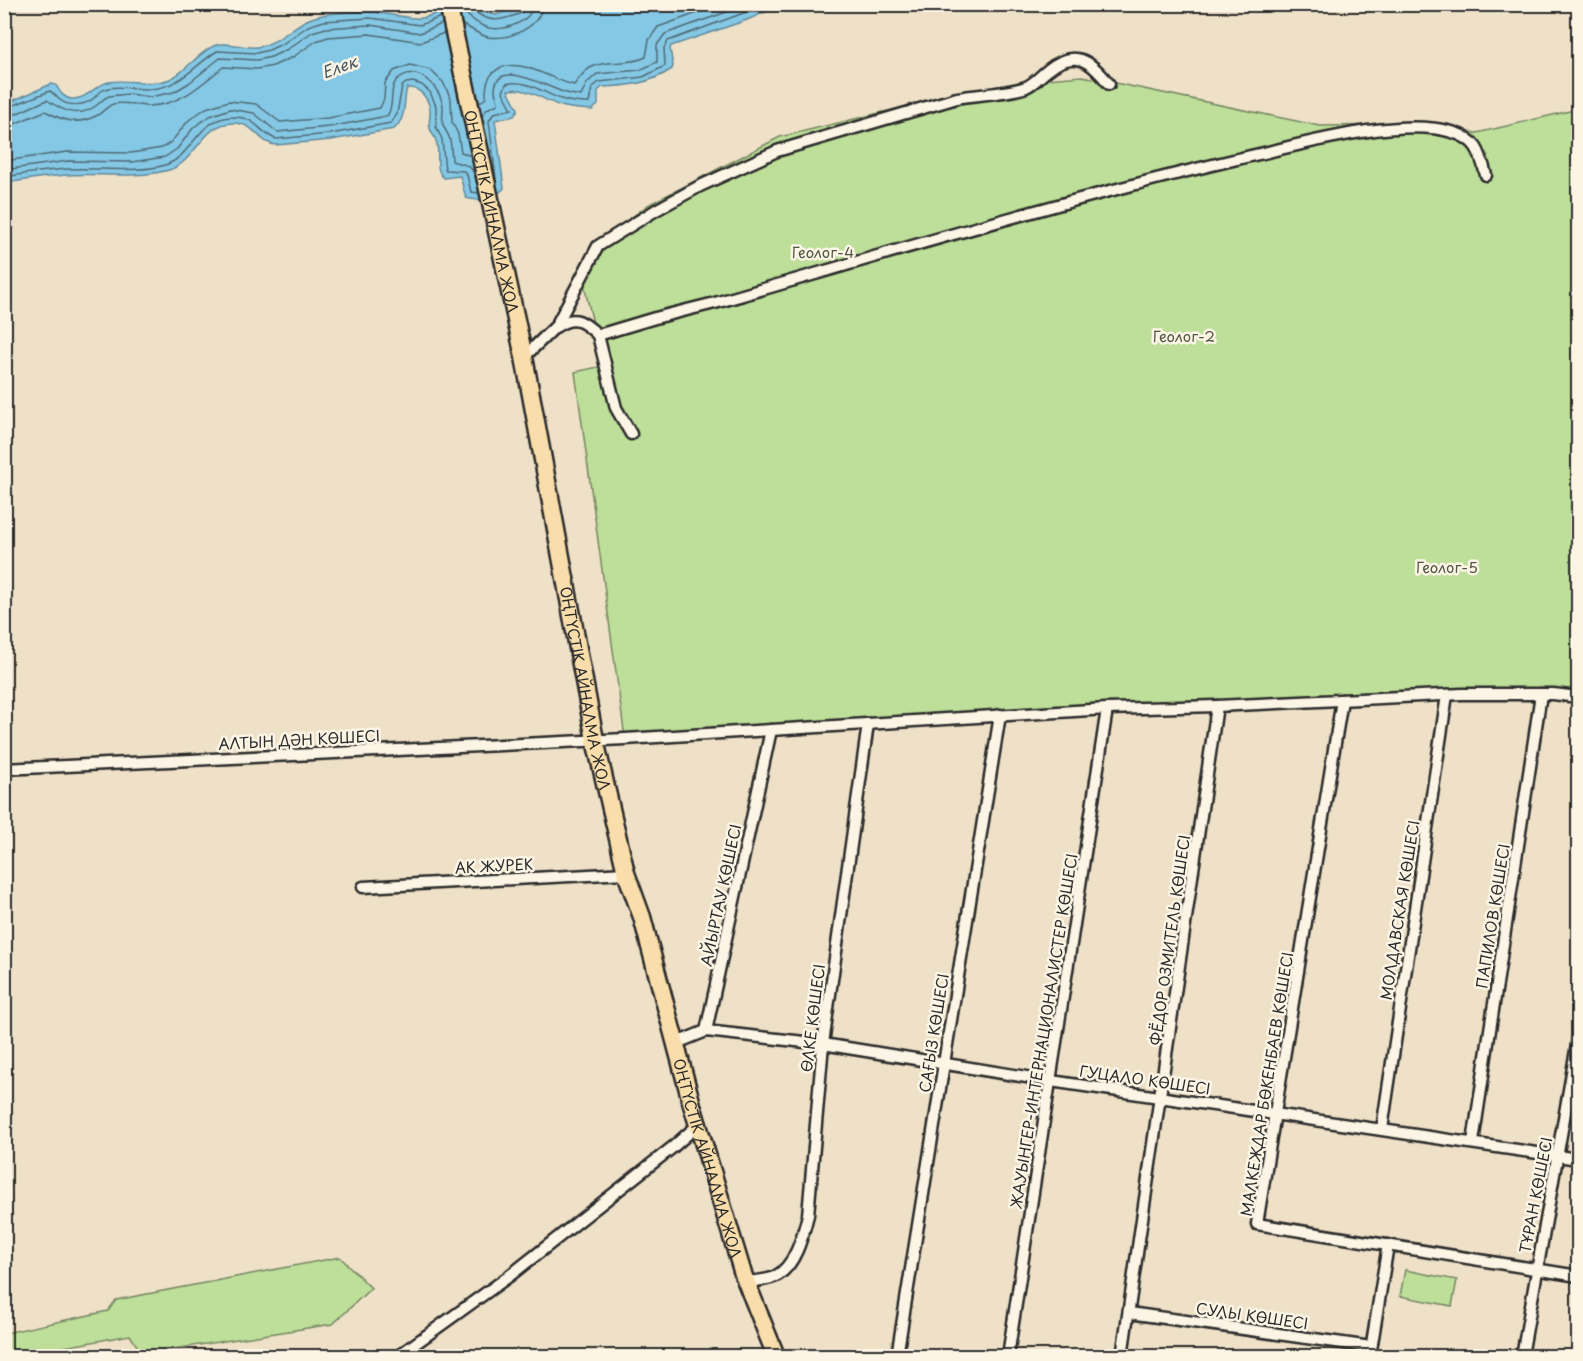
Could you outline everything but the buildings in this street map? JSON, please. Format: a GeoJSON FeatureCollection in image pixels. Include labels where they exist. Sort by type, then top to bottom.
{"type":"FeatureCollection","features":[{"type":"Feature","properties":{"kind":"highway","name":"ОҢТҮСТІК АЙНАЛМА ЖОЛ"},"geometry":{"type":"LineString","coordinates":[[448,4],[524,357],[595,740],[626,873],[642,917],[674,1044],[746,1282],[776,1356]]}},
{"type":"Feature","properties":{"kind":"street"},"geometry":{"type":"LineString","coordinates":[[556,326],[598,246],[664,205],[777,151],[957,98],[1026,87],[1059,62],[1069,59],[1090,63],[1109,84]]}},
{"type":"Feature","properties":{"kind":"street"},"geometry":{"type":"LineString","coordinates":[[598,335],[1101,192],[1341,136],[1398,128],[1451,131],[1474,143],[1480,151],[1486,175]]}},
{"type":"Feature","properties":{"kind":"street"},"geometry":{"type":"LineString","coordinates":[[524,357],[556,326],[566,320],[576,320],[589,326],[598,335],[616,408],[631,434]]}},
{"type":"Feature","properties":{"kind":"street","name":"ПАПИЛОВ КӨШЕСІ"},"geometry":{"type":"LineString","coordinates":[[1473,1142],[1541,694]]}},
{"type":"Feature","properties":{"kind":"street","name":"АЛТЫН ДӘН КӨШЕСІ"},"geometry":{"type":"LineString","coordinates":[[4,769],[595,740],[1107,709],[1447,695],[1564,694],[1578,697]]}},
{"type":"Feature","properties":{"kind":"street","name":"МОЛДАВСКАЯ КӨШЕСІ"},"geometry":{"type":"LineString","coordinates":[[1382,1129],[1447,695]]}},
{"type":"Feature","properties":{"kind":"street","name":"МАЛКЕЖДАР БӨКЕНБАЕВ КӨШЕСІ"},"geometry":{"type":"LineString","coordinates":[[1342,700],[1257,1224],[1578,1276]]}},
{"type":"Feature","properties":{"kind":"street","name":"ФЁДОР ОЗМИТЕЛЬ КӨШЕСІ"},"geometry":{"type":"LineString","coordinates":[[1122,1356],[1217,706]]}},
{"type":"Feature","properties":{"kind":"street","name":"ЖАУЫНГЕР-ИНТЕРНАЦИОНАЛИСТЕР КӨШЕСІ"},"geometry":{"type":"LineString","coordinates":[[1008,1356],[1107,709]]}},
{"type":"Feature","properties":{"kind":"street","name":"САҒЫЗ КӨШЕСІ"},"geometry":{"type":"LineString","coordinates":[[897,1356],[1000,715]]}},
{"type":"Feature","properties":{"kind":"street","name":"ӨЛКЕ КӨШЕСІ"},"geometry":{"type":"LineString","coordinates":[[746,1282],[769,1279],[782,1272],[796,1251],[808,1215],[823,1044],[868,724]]}},
{"type":"Feature","properties":{"kind":"street","name":"АЙЫРТАУ КӨШЕСІ"},"geometry":{"type":"LineString","coordinates":[[706,1031],[771,730]]}},
{"type":"Feature","properties":{"kind":"street","name":"АК ЖУРЕК"},"geometry":{"type":"LineString","coordinates":[[363,886],[626,873]]}},
{"type":"Feature","properties":{"kind":"street"},"geometry":{"type":"LineString","coordinates":[[674,1044],[706,1031]]}},
{"type":"Feature","properties":{"kind":"street","name":"ГУЦАЛО КӨШЕСІ"},"geometry":{"type":"LineString","coordinates":[[706,1031],[823,1044],[1051,1081],[1578,1159]]}},
{"type":"Feature","properties":{"kind":"street","name":"ТҰРАН КӨШЕСІ"},"geometry":{"type":"LineString","coordinates":[[1522,1356],[1578,1040]]}},
{"type":"Feature","properties":{"kind":"street"},"geometry":{"type":"LineString","coordinates":[[398,1356],[508,1277],[698,1125]]}},
{"type":"Feature","properties":{"kind":"street"},"geometry":{"type":"LineString","coordinates":[[1370,1352],[1388,1245]]}},
{"type":"Feature","properties":{"kind":"street","name":"СУЛЫ КӨШЕСІ"},"geometry":{"type":"LineString","coordinates":[[1129,1313],[1370,1352]]}},
{"type":"Feature","properties":{"kind":"green space"},"geometry":{"type":"Polygon","coordinates":[[[1082,76],[1320,126],[1404,125],[1477,133],[1578,109],[1578,694],[1549,690],[625,738],[575,372],[603,366],[584,285],[596,245],[648,205],[780,137],[941,98],[1023,81],[1082,76]]]}},
{"type":"Feature","properties":{"kind":"green space"},"geometry":{"type":"Polygon","coordinates":[[[340,1257],[371,1288],[333,1324],[142,1354],[130,1335],[5,1356],[5,1333],[108,1311],[116,1300],[340,1257]]]}},
{"type":"Feature","properties":{"kind":"green space"},"geometry":{"type":"Polygon","coordinates":[[[1405,1270],[1457,1280],[1452,1306],[1400,1296],[1405,1270]]]}},
{"type":"Feature","properties":{"kind":"water","name":"Елек"},"geometry":{"type":"Polygon","coordinates":[[[456,4],[474,5],[487,13],[496,15],[527,4],[789,5],[781,5],[747,20],[671,46],[672,69],[655,78],[638,83],[602,87],[598,91],[598,105],[592,110],[558,105],[522,90],[508,90],[518,109],[514,116],[495,120],[504,188],[496,195],[486,199],[466,198],[460,176],[444,178],[441,174],[438,166],[437,146],[429,126],[429,105],[422,94],[411,88],[407,88],[403,115],[394,129],[331,140],[276,145],[265,141],[247,126],[233,123],[214,129],[186,159],[169,170],[131,175],[60,176],[5,183],[5,104],[51,84],[56,85],[67,98],[73,99],[109,82],[164,81],[178,74],[205,51],[216,45],[257,47],[276,40],[305,21],[320,16],[368,12],[419,18],[431,16],[456,4]]]}},
{"type":"Feature","properties":{"kind":"park label","name":"Геолог-4"},"geometry":{"type":"Point","coordinates":[823,251]}},
{"type":"Feature","properties":{"kind":"park label","name":"Геолог-2"},"geometry":{"type":"Point","coordinates":[1184,335]}},
{"type":"Feature","properties":{"kind":"park label","name":"Геолог-5"},"geometry":{"type":"Point","coordinates":[1447,566]}}]}
